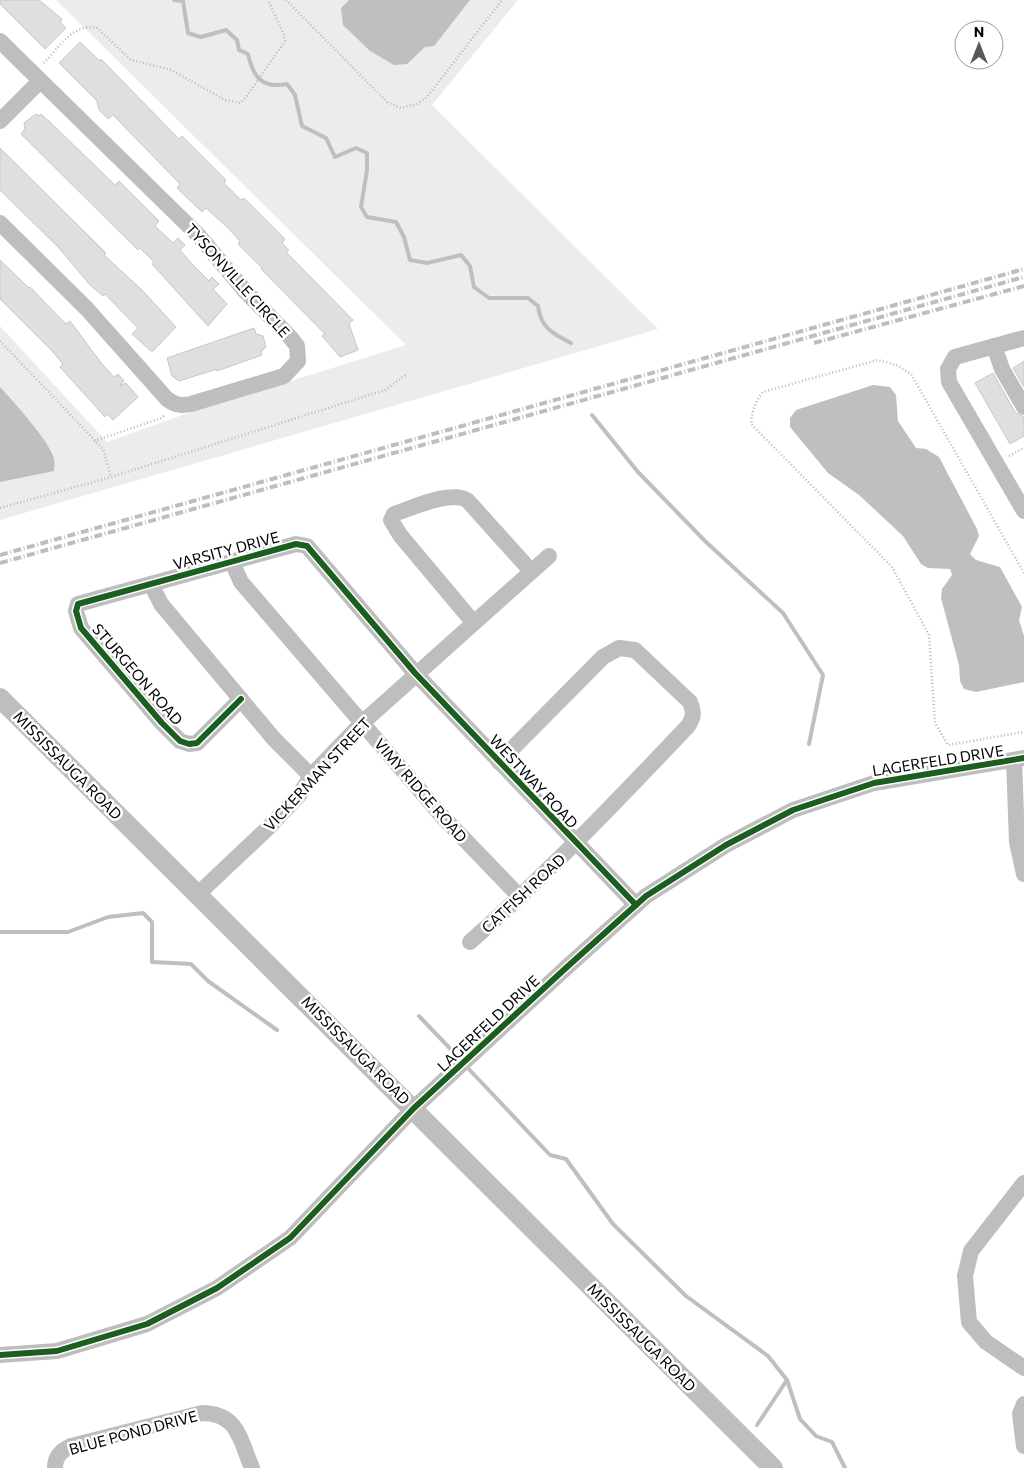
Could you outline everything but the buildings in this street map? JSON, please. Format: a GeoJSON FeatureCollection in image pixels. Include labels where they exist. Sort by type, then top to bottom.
{"type":"FeatureCollection","features":[{"type":"Feature","properties":{"kind":"main road","name":"MISSISSAUGA ROAD"},"geometry":{"type":"LineString","coordinates":[[0,698],[414,1108],[773,1468]]}},
{"type":"Feature","properties":{"kind":"street","name":"TYSONVILLE CIRCLE"},"geometry":{"type":"LineString","coordinates":[[0,41],[198,236],[246,292],[290,337],[297,346],[298,361],[284,376],[191,404],[182,406],[174,404],[167,399],[87,308],[0,223]]}},
{"type":"Feature","properties":{"kind":"street"},"geometry":{"type":"LineString","coordinates":[[0,121],[40,81]]}},
{"type":"Feature","properties":{"kind":"street"},"geometry":{"type":"LineString","coordinates":[[1024,338],[955,357],[948,369],[949,382],[1024,511]]}},
{"type":"Feature","properties":{"kind":"street"},"geometry":{"type":"LineString","coordinates":[[994,346],[1002,369],[1024,407]]}},
{"type":"Feature","properties":{"kind":"street"},"geometry":{"type":"LineString","coordinates":[[473,622],[400,535],[391,520],[394,514],[447,497],[459,496],[468,501],[531,571]]}},
{"type":"Feature","properties":{"kind":"street","name":"VARSITY DRIVE"},"geometry":{"type":"LineString","coordinates":[[78,604],[296,544],[307,546],[416,673]]}},
{"type":"Feature","properties":{"kind":"street","name":"VICKERMAN STREET"},"geometry":{"type":"LineString","coordinates":[[198,894],[268,828],[300,794],[311,776],[362,723],[549,556]]}},
{"type":"Feature","properties":{"kind":"street","name":"VIMY RIDGE ROAD"},"geometry":{"type":"LineString","coordinates":[[232,562],[241,582],[442,816],[520,898]]}},
{"type":"Feature","properties":{"kind":"street"},"geometry":{"type":"LineString","coordinates":[[151,584],[160,604],[274,739],[311,776]]}},
{"type":"Feature","properties":{"kind":"street","name":"STURGEON ROAD"},"geometry":{"type":"LineString","coordinates":[[78,604],[76,611],[81,628],[162,723],[180,741],[196,744],[241,700]]}},
{"type":"Feature","properties":{"kind":"street","name":"CATFISH ROAD"},"geometry":{"type":"LineString","coordinates":[[470,942],[520,898],[688,726],[693,718],[693,711],[690,702],[634,650],[619,648],[603,657],[500,762]]}},
{"type":"Feature","properties":{"kind":"street","name":"WESTWAY ROAD"},"geometry":{"type":"LineString","coordinates":[[416,673],[575,843],[636,905]]}},
{"type":"Feature","properties":{"kind":"street"},"geometry":{"type":"LineString","coordinates":[[1019,759],[1017,842],[1024,874]]}},
{"type":"Feature","properties":{"kind":"street","name":"LAGERFELD DRIVE"},"geometry":{"type":"LineString","coordinates":[[0,1355],[57,1352],[147,1324],[217,1288],[290,1238],[414,1108],[636,905],[726,845],[793,810],[874,783],[1019,759]]}},
{"type":"Feature","properties":{"kind":"street"},"geometry":{"type":"LineString","coordinates":[[1024,1184],[971,1251],[965,1276],[969,1322],[986,1342],[1024,1368]]}},
{"type":"Feature","properties":{"kind":"street"},"geometry":{"type":"LineString","coordinates":[[1024,1404],[1020,1414],[1024,1446]]}},
{"type":"Feature","properties":{"kind":"street","name":"BLUE POND DRIVE"},"geometry":{"type":"LineString","coordinates":[[55,1468],[56,1458],[62,1451],[71,1446],[202,1413],[217,1413],[234,1424],[252,1468]]}},
{"type":"Feature","properties":{"kind":"path"},"geometry":{"type":"LineString","coordinates":[[44,63],[76,30],[91,26],[97,28],[131,60],[171,70],[224,100],[240,103],[283,45],[284,34],[268,0]]}},
{"type":"Feature","properties":{"kind":"path"},"geometry":{"type":"LineString","coordinates":[[286,0],[387,102],[401,108],[417,104],[427,97],[502,0]]}},
{"type":"Feature","properties":{"kind":"path"},"geometry":{"type":"LineString","coordinates":[[0,341],[102,448],[111,477]]}},
{"type":"Feature","properties":{"kind":"path"},"geometry":{"type":"LineString","coordinates":[[1024,573],[911,374],[896,365],[878,360],[763,392],[756,401],[752,412],[751,424],[892,567],[929,636],[935,723],[948,745],[1024,732]]}},
{"type":"Feature","properties":{"kind":"path"},"geometry":{"type":"LineString","coordinates":[[0,508],[111,477],[385,390],[407,374]]}},
{"type":"Feature","properties":{"kind":"path"},"geometry":{"type":"LineString","coordinates":[[94,441],[162,418],[165,414]]}},
{"type":"Feature","properties":{"kind":"path"},"geometry":{"type":"LineString","coordinates":[[1007,457],[1024,448]]}},
{"type":"Feature","properties":{"kind":"shaded area"},"geometry":{"type":"Polygon","coordinates":[[[56,0],[518,0],[432,105],[658,329],[0,520],[0,326],[107,442],[188,413],[406,345],[56,0]]]}},
{"type":"Feature","properties":{"kind":"shaded area"},"geometry":{"type":"Polygon","coordinates":[[[349,0],[470,0],[434,46],[425,47],[407,64],[394,65],[370,51],[343,25],[341,8],[349,0]]]}},
{"type":"Feature","properties":{"kind":"shaded area"},"geometry":{"type":"Polygon","coordinates":[[[873,385],[890,387],[896,395],[898,421],[916,448],[926,449],[939,457],[977,529],[979,536],[970,554],[976,560],[1000,567],[1022,607],[1019,620],[1024,636],[1024,682],[976,692],[964,689],[960,681],[959,665],[941,598],[942,589],[952,575],[950,569],[928,568],[921,564],[903,536],[859,495],[828,473],[790,427],[790,418],[796,410],[873,385]]]}},
{"type":"Feature","properties":{"kind":"shaded area"},"geometry":{"type":"Polygon","coordinates":[[[0,387],[46,443],[54,459],[54,471],[0,482],[0,387]]]}},
{"type":"Feature","properties":{"kind":"waterway"},"geometry":{"type":"LineString","coordinates":[[174,0],[183,1],[188,33],[201,37],[226,30],[237,40],[239,50],[248,54],[253,69],[260,80],[271,85],[287,84],[295,95],[302,126],[326,138],[335,157],[356,148],[367,153],[367,170],[361,207],[367,217],[396,222],[404,237],[410,260],[427,263],[461,255],[470,266],[474,287],[489,298],[528,298],[538,306],[541,319],[548,329],[571,343]]}},
{"type":"Feature","properties":{"kind":"waterway"},"geometry":{"type":"LineString","coordinates":[[592,415],[638,472],[705,541],[783,613],[823,675],[809,744]]}},
{"type":"Feature","properties":{"kind":"waterway"},"geometry":{"type":"LineString","coordinates":[[0,932],[68,932],[108,917],[143,913],[152,922],[152,962],[191,964],[208,981],[277,1030]]}},
{"type":"Feature","properties":{"kind":"waterway"},"geometry":{"type":"LineString","coordinates":[[419,1016],[461,1060]]}},
{"type":"Feature","properties":{"kind":"waterway"},"geometry":{"type":"LineString","coordinates":[[465,1065],[550,1155],[566,1159],[613,1224],[686,1296],[768,1356],[787,1380],[800,1419],[816,1436],[832,1442],[845,1468]]}},
{"type":"Feature","properties":{"kind":"waterway"},"geometry":{"type":"LineString","coordinates":[[757,1425],[787,1380]]}},
{"type":"Feature","properties":{"kind":"railway"},"geometry":{"type":"LineString","coordinates":[[0,555],[1024,269]]}},
{"type":"Feature","properties":{"kind":"railway"},"geometry":{"type":"LineString","coordinates":[[0,563],[1024,277]]}},
{"type":"Feature","properties":{"kind":"railway"},"geometry":{"type":"LineString","coordinates":[[814,343],[1024,286]]}},
{"type":"Feature","properties":{"kind":"cycle path"},"geometry":{"type":"LineString","coordinates":[[241,699],[197,743],[189,744],[180,741],[162,723],[81,628],[76,611],[78,604],[296,544],[307,546],[415,673],[636,905]]}},
{"type":"Feature","properties":{"kind":"cycle path"},"geometry":{"type":"LineString","coordinates":[[0,1355],[57,1351],[147,1324],[217,1288],[290,1238],[414,1108],[567,967],[646,896],[726,845],[793,810],[874,783],[1024,758]]}}]}
